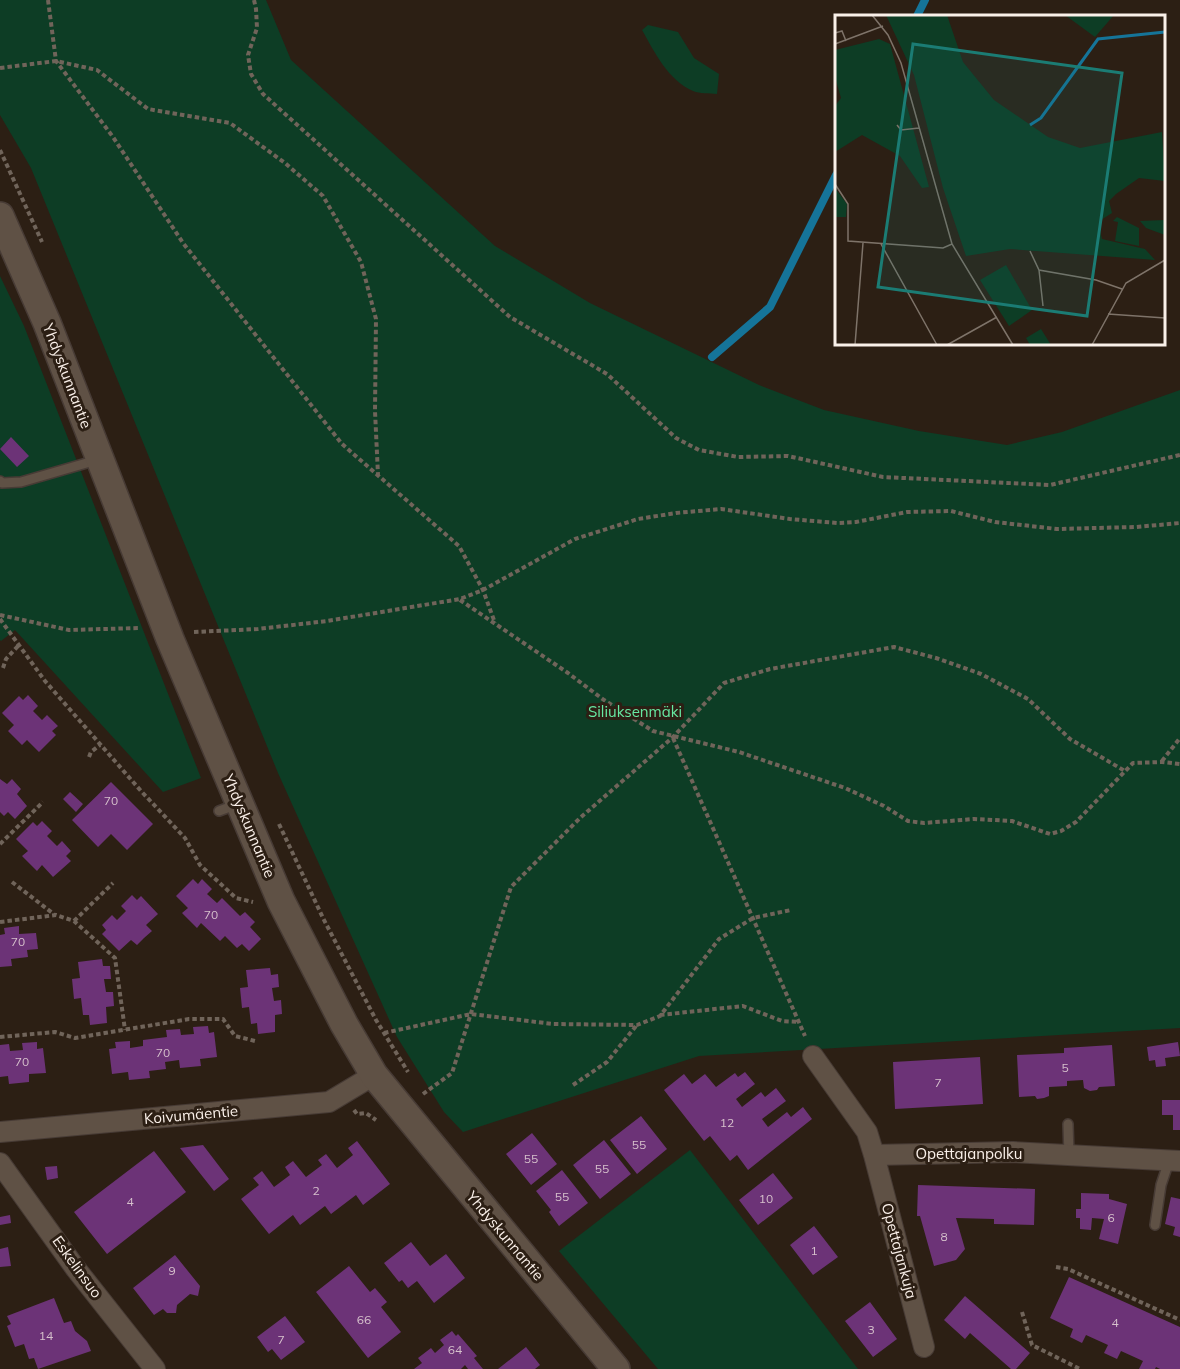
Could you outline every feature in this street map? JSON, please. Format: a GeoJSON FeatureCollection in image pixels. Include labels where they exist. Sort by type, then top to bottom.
{"type":"FeatureCollection","features":[{"type":"Feature","properties":{"kind":"main road","name":"Yhdyskunnantie"},"geometry":{"type":"LineString","coordinates":[[0,216],[47,323],[170,639],[229,807],[281,901],[344,1024],[374,1075],[616,1369]]}},
{"type":"Feature","properties":{"kind":"street"},"geometry":{"type":"LineString","coordinates":[[813,1056],[867,1132],[874,1155]]}},
{"type":"Feature","properties":{"kind":"street","name":"Koivumäentie"},"geometry":{"type":"LineString","coordinates":[[0,1132],[329,1102],[374,1075]]}},
{"type":"Feature","properties":{"kind":"street","name":"Opettajanpolku"},"geometry":{"type":"LineString","coordinates":[[874,1155],[1013,1152],[1174,1161]]}},
{"type":"Feature","properties":{"kind":"street","name":"Opettajankuja"},"geometry":{"type":"LineString","coordinates":[[874,1155],[924,1347]]}},
{"type":"Feature","properties":{"kind":"street","name":"Eskelinsuo"},"geometry":{"type":"LineString","coordinates":[[0,1163],[76,1269],[155,1369]]}},
{"type":"Feature","properties":{"kind":"lane"},"geometry":{"type":"LineString","coordinates":[[0,481],[2,483],[21,482],[100,459]]}},
{"type":"Feature","properties":{"kind":"lane"},"geometry":{"type":"LineString","coordinates":[[1068,1124],[1069,1156]]}},
{"type":"Feature","properties":{"kind":"lane"},"geometry":{"type":"LineString","coordinates":[[1155,1225],[1161,1185],[1174,1161]]}},
{"type":"Feature","properties":{"kind":"path"},"geometry":{"type":"LineString","coordinates":[[48,0],[56,61],[113,137],[183,243],[342,444],[459,546],[483,590],[495,624]]}},
{"type":"Feature","properties":{"kind":"path"},"geometry":{"type":"LineString","coordinates":[[254,0],[257,28],[248,54],[250,74],[263,94],[510,317],[607,374],[676,438],[699,450],[738,457],[788,456],[884,477],[1050,485],[1180,456]]}},
{"type":"Feature","properties":{"kind":"path"},"geometry":{"type":"LineString","coordinates":[[0,68],[56,61],[97,70],[148,109],[230,123],[285,163],[323,196],[361,262],[376,319],[375,411],[378,475]]}},
{"type":"Feature","properties":{"kind":"path"},"geometry":{"type":"LineString","coordinates":[[0,150],[43,244]]}},
{"type":"Feature","properties":{"kind":"path"},"geometry":{"type":"LineString","coordinates":[[200,642],[195,631],[258,629],[327,621],[460,599],[483,590],[575,539],[638,519],[676,513],[721,509],[838,523],[856,522],[906,512],[951,511],[995,522],[1057,529],[1136,527],[1180,523]]}},
{"type":"Feature","properties":{"kind":"path"},"geometry":{"type":"LineString","coordinates":[[460,599],[653,731],[739,753],[845,788],[884,806],[908,821],[924,823],[974,819],[1012,821],[1050,834],[1062,831],[1076,822],[1133,763],[1180,764]]}},
{"type":"Feature","properties":{"kind":"path"},"geometry":{"type":"LineString","coordinates":[[0,617],[69,630],[143,628]]}},
{"type":"Feature","properties":{"kind":"path"},"geometry":{"type":"LineString","coordinates":[[0,617],[45,681],[185,838],[200,865],[236,898],[262,905]]}},
{"type":"Feature","properties":{"kind":"path"},"geometry":{"type":"LineString","coordinates":[[3,668],[6,659],[19,645]]}},
{"type":"Feature","properties":{"kind":"path"},"geometry":{"type":"LineString","coordinates":[[423,1094],[452,1073],[511,887],[580,818],[673,737],[723,683],[770,669],[810,664],[894,647],[936,658],[981,674],[1028,699],[1070,739],[1125,771]]}},
{"type":"Feature","properties":{"kind":"path"},"geometry":{"type":"LineString","coordinates":[[673,737],[813,1056]]}},
{"type":"Feature","properties":{"kind":"path"},"geometry":{"type":"LineString","coordinates":[[1162,762],[1180,738]]}},
{"type":"Feature","properties":{"kind":"path"},"geometry":{"type":"LineString","coordinates":[[89,757],[91,752],[100,745]]}},
{"type":"Feature","properties":{"kind":"path"},"geometry":{"type":"LineString","coordinates":[[0,844],[43,802]]}},
{"type":"Feature","properties":{"kind":"path"},"geometry":{"type":"LineString","coordinates":[[276,816],[323,918],[400,1061]]}},
{"type":"Feature","properties":{"kind":"path"},"geometry":{"type":"LineString","coordinates":[[12,882],[56,915],[74,921],[115,958],[125,1030]]}},
{"type":"Feature","properties":{"kind":"path"},"geometry":{"type":"LineString","coordinates":[[74,921],[113,883]]}},
{"type":"Feature","properties":{"kind":"path"},"geometry":{"type":"LineString","coordinates":[[660,1016],[719,939],[753,918],[791,910]]}},
{"type":"Feature","properties":{"kind":"path"},"geometry":{"type":"LineString","coordinates":[[0,922],[56,915]]}},
{"type":"Feature","properties":{"kind":"path"},"geometry":{"type":"LineString","coordinates":[[384,1033],[471,1014],[552,1024],[637,1025],[660,1016],[743,1006],[782,1021],[799,1022]]}},
{"type":"Feature","properties":{"kind":"path"},"geometry":{"type":"LineString","coordinates":[[0,1037],[55,1032],[75,1038],[189,1019],[223,1019],[235,1036],[255,1041]]}},
{"type":"Feature","properties":{"kind":"path"},"geometry":{"type":"LineString","coordinates":[[573,1085],[607,1062],[637,1025]]}},
{"type":"Feature","properties":{"kind":"path"},"geometry":{"type":"LineString","coordinates":[[1056,1267],[1068,1269],[1180,1320]]}},
{"type":"Feature","properties":{"kind":"path"},"geometry":{"type":"LineString","coordinates":[[1022,1312],[1032,1345],[1080,1369]]}},
{"type":"Feature","properties":{"kind":"green space","name":"Siliuksenmäki"},"geometry":{"type":"Polygon","coordinates":[[[0,0],[266,0],[291,60],[495,246],[590,303],[759,385],[824,410],[919,431],[1007,445],[1062,432],[1180,390],[1180,1028],[699,1056],[463,1132],[444,1112],[397,1037],[278,773],[31,168],[0,115],[0,0]]]}},
{"type":"Feature","properties":{"kind":"green space"},"geometry":{"type":"Polygon","coordinates":[[[648,25],[678,32],[694,58],[719,74],[717,94],[696,92],[684,86],[669,73],[642,30],[648,25]]]}},
{"type":"Feature","properties":{"kind":"green space"},"geometry":{"type":"Polygon","coordinates":[[[0,276],[24,326],[201,778],[163,792],[15,630],[0,640],[0,276]]]}},
{"type":"Feature","properties":{"kind":"green space"},"geometry":{"type":"Polygon","coordinates":[[[690,1150],[858,1369],[658,1369],[559,1251],[690,1150]]]}},
{"type":"Feature","properties":{"kind":"building"},"geometry":{"type":"Polygon","coordinates":[[[11,437],[29,456],[17,467],[0,449],[11,437]]]}},
{"type":"Feature","properties":{"kind":"building"},"geometry":{"type":"Polygon","coordinates":[[[28,695],[38,706],[33,711],[42,720],[47,715],[58,726],[52,731],[56,735],[39,752],[27,740],[22,745],[8,731],[14,725],[2,713],[19,696],[23,700],[28,695]]]}},
{"type":"Feature","properties":{"kind":"building"},"geometry":{"type":"Polygon","coordinates":[[[0,779],[7,784],[12,779],[21,789],[17,794],[27,806],[15,819],[8,812],[4,816],[0,812],[0,779]]]}},
{"type":"Feature","properties":{"kind":"building"},"geometry":{"type":"Polygon","coordinates":[[[111,782],[153,824],[127,850],[111,834],[98,847],[72,820],[111,782]]]}},
{"type":"Feature","properties":{"kind":"building"},"geometry":{"type":"Polygon","coordinates":[[[70,792],[83,804],[76,812],[63,799],[70,792]]]}},
{"type":"Feature","properties":{"kind":"building"},"geometry":{"type":"Polygon","coordinates":[[[42,821],[52,831],[47,836],[57,846],[62,841],[71,851],[66,856],[71,861],[53,877],[42,865],[37,871],[22,856],[28,851],[16,839],[33,822],[37,826],[42,821]]]}},
{"type":"Feature","properties":{"kind":"building"},"geometry":{"type":"Polygon","coordinates":[[[193,879],[198,884],[202,879],[212,889],[207,894],[217,903],[222,898],[240,916],[245,912],[255,922],[250,927],[261,939],[249,951],[242,944],[237,948],[225,936],[220,941],[201,923],[197,928],[182,913],[188,908],[176,896],[193,879]]]}},
{"type":"Feature","properties":{"kind":"building"},"geometry":{"type":"Polygon","coordinates":[[[132,895],[137,900],[141,896],[158,914],[146,925],[152,931],[137,945],[131,940],[119,951],[102,934],[106,930],[102,925],[112,915],[117,920],[126,911],[121,906],[132,895]]]}},
{"type":"Feature","properties":{"kind":"building"},"geometry":{"type":"Polygon","coordinates":[[[19,926],[19,934],[36,933],[38,949],[27,950],[28,957],[11,959],[12,966],[0,967],[0,935],[5,934],[4,928],[19,926]]]}},
{"type":"Feature","properties":{"kind":"building"},"geometry":{"type":"Polygon","coordinates":[[[102,959],[103,966],[110,966],[111,979],[104,979],[106,992],[113,992],[114,1006],[106,1007],[107,1023],[90,1025],[89,1015],[83,1015],[81,998],[74,999],[72,979],[80,978],[78,962],[102,959]]]}},
{"type":"Feature","properties":{"kind":"building"},"geometry":{"type":"Polygon","coordinates":[[[270,968],[271,975],[278,974],[279,987],[272,988],[274,1001],[281,1000],[282,1014],[275,1015],[275,1032],[258,1034],[257,1023],[251,1024],[249,1007],[242,1008],[240,988],[248,987],[246,970],[270,968]]]}},
{"type":"Feature","properties":{"kind":"building"},"geometry":{"type":"Polygon","coordinates":[[[208,1026],[209,1033],[214,1032],[217,1057],[200,1059],[201,1066],[180,1068],[179,1060],[165,1062],[166,1069],[149,1071],[150,1078],[129,1080],[128,1072],[112,1074],[109,1049],[116,1048],[115,1042],[130,1041],[130,1048],[143,1046],[143,1040],[167,1037],[166,1030],[180,1029],[181,1035],[194,1034],[193,1027],[208,1026]]]}},
{"type":"Feature","properties":{"kind":"building"},"geometry":{"type":"Polygon","coordinates":[[[37,1042],[37,1049],[43,1048],[46,1073],[29,1074],[29,1082],[9,1084],[8,1076],[0,1077],[0,1045],[9,1044],[10,1051],[23,1050],[22,1043],[37,1042]]]}},
{"type":"Feature","properties":{"kind":"building"},"geometry":{"type":"Polygon","coordinates":[[[1178,1042],[1180,1056],[1165,1058],[1166,1066],[1156,1067],[1155,1060],[1149,1061],[1147,1047],[1178,1042]]]}},
{"type":"Feature","properties":{"kind":"building"},"geometry":{"type":"Polygon","coordinates":[[[1112,1045],[1115,1086],[1099,1087],[1097,1090],[1090,1091],[1084,1088],[1083,1080],[1067,1081],[1067,1086],[1049,1087],[1049,1096],[1044,1098],[1019,1097],[1017,1055],[1064,1053],[1064,1048],[1112,1045]]]}},
{"type":"Feature","properties":{"kind":"building"},"geometry":{"type":"Polygon","coordinates":[[[980,1057],[983,1104],[895,1109],[893,1062],[980,1057]]]}},
{"type":"Feature","properties":{"kind":"building"},"geometry":{"type":"Polygon","coordinates":[[[745,1072],[755,1084],[736,1099],[742,1107],[761,1092],[765,1097],[776,1088],[786,1101],[762,1119],[768,1127],[787,1112],[791,1117],[803,1107],[812,1119],[748,1170],[737,1155],[730,1161],[710,1136],[704,1141],[664,1090],[684,1074],[692,1084],[705,1074],[716,1087],[735,1073],[738,1077],[745,1072]]]}},
{"type":"Feature","properties":{"kind":"building"},"geometry":{"type":"Polygon","coordinates":[[[1162,1100],[1180,1100],[1180,1130],[1173,1130],[1173,1115],[1162,1115],[1162,1100]]]}},
{"type":"Feature","properties":{"kind":"building"},"geometry":{"type":"Polygon","coordinates":[[[641,1116],[667,1149],[637,1174],[610,1140],[641,1116]]]}},
{"type":"Feature","properties":{"kind":"building"},"geometry":{"type":"Polygon","coordinates":[[[532,1133],[557,1164],[531,1185],[506,1154],[532,1133]]]}},
{"type":"Feature","properties":{"kind":"building"},"geometry":{"type":"Polygon","coordinates":[[[604,1140],[631,1174],[600,1199],[573,1165],[604,1140]]]}},
{"type":"Feature","properties":{"kind":"building"},"geometry":{"type":"Polygon","coordinates":[[[357,1141],[390,1184],[363,1205],[356,1195],[331,1214],[325,1206],[300,1225],[293,1215],[269,1234],[241,1199],[259,1185],[253,1178],[262,1171],[274,1187],[290,1175],[285,1167],[293,1161],[306,1177],[322,1165],[318,1160],[326,1154],[337,1168],[353,1155],[348,1148],[357,1141]]]}},
{"type":"Feature","properties":{"kind":"building"},"geometry":{"type":"Polygon","coordinates":[[[203,1145],[229,1179],[214,1191],[180,1148],[203,1145]]]}},
{"type":"Feature","properties":{"kind":"building"},"geometry":{"type":"Polygon","coordinates":[[[154,1151],[186,1192],[107,1254],[74,1212],[154,1151]]]}},
{"type":"Feature","properties":{"kind":"building"},"geometry":{"type":"Polygon","coordinates":[[[57,1166],[58,1178],[47,1180],[45,1167],[57,1166]]]}},
{"type":"Feature","properties":{"kind":"building"},"geometry":{"type":"Polygon","coordinates":[[[562,1170],[588,1203],[559,1226],[549,1212],[551,1210],[536,1191],[562,1170]]]}},
{"type":"Feature","properties":{"kind":"building"},"geometry":{"type":"Polygon","coordinates":[[[773,1173],[793,1198],[758,1225],[739,1200],[773,1173]]]}},
{"type":"Feature","properties":{"kind":"building"},"geometry":{"type":"Polygon","coordinates":[[[918,1185],[1035,1189],[1034,1225],[994,1224],[994,1219],[956,1218],[965,1249],[956,1260],[934,1266],[920,1216],[917,1216],[918,1185]]]}},
{"type":"Feature","properties":{"kind":"building"},"geometry":{"type":"Polygon","coordinates":[[[1081,1193],[1109,1194],[1109,1199],[1127,1204],[1118,1244],[1099,1239],[1104,1219],[1092,1218],[1091,1230],[1080,1229],[1080,1218],[1076,1218],[1076,1209],[1081,1209],[1081,1193]]]}},
{"type":"Feature","properties":{"kind":"building"},"geometry":{"type":"Polygon","coordinates":[[[1171,1197],[1180,1199],[1180,1237],[1173,1235],[1175,1227],[1165,1224],[1171,1197]]]}},
{"type":"Feature","properties":{"kind":"building"},"geometry":{"type":"Polygon","coordinates":[[[10,1215],[11,1223],[0,1225],[0,1217],[10,1215]]]}},
{"type":"Feature","properties":{"kind":"building"},"geometry":{"type":"Polygon","coordinates":[[[814,1226],[838,1257],[813,1275],[790,1245],[814,1226]]]}},
{"type":"Feature","properties":{"kind":"building"},"geometry":{"type":"Polygon","coordinates":[[[411,1242],[430,1266],[446,1254],[465,1278],[434,1303],[417,1281],[408,1288],[402,1280],[399,1282],[384,1263],[411,1242]]]}},
{"type":"Feature","properties":{"kind":"building"},"geometry":{"type":"Polygon","coordinates":[[[8,1247],[11,1266],[0,1267],[0,1249],[8,1247]]]}},
{"type":"Feature","properties":{"kind":"building"},"geometry":{"type":"Polygon","coordinates":[[[175,1255],[200,1286],[198,1296],[190,1294],[177,1305],[176,1313],[167,1313],[163,1309],[154,1315],[133,1288],[175,1255]]]}},
{"type":"Feature","properties":{"kind":"building"},"geometry":{"type":"Polygon","coordinates":[[[349,1266],[370,1292],[375,1288],[387,1302],[381,1307],[401,1332],[368,1358],[316,1292],[349,1266]]]}},
{"type":"Feature","properties":{"kind":"building"},"geometry":{"type":"Polygon","coordinates":[[[1069,1277],[1180,1327],[1180,1369],[1156,1367],[1155,1369],[1139,1369],[1143,1361],[1121,1351],[1117,1359],[1104,1353],[1108,1345],[1086,1335],[1082,1343],[1070,1337],[1073,1329],[1050,1318],[1069,1277]]]}},
{"type":"Feature","properties":{"kind":"building"},"geometry":{"type":"Polygon","coordinates":[[[965,1296],[1030,1353],[1016,1369],[1011,1369],[970,1333],[965,1339],[944,1320],[965,1296]]]}},
{"type":"Feature","properties":{"kind":"building"},"geometry":{"type":"Polygon","coordinates":[[[54,1298],[64,1323],[71,1321],[75,1331],[87,1341],[91,1351],[38,1369],[34,1358],[29,1359],[24,1344],[15,1347],[7,1326],[11,1324],[7,1316],[54,1298]]]}},
{"type":"Feature","properties":{"kind":"building"},"geometry":{"type":"Polygon","coordinates":[[[870,1302],[897,1339],[873,1357],[845,1321],[870,1302]]]}},
{"type":"Feature","properties":{"kind":"building"},"geometry":{"type":"Polygon","coordinates":[[[285,1316],[305,1342],[281,1360],[272,1349],[268,1352],[257,1337],[285,1316]]]}},
{"type":"Feature","properties":{"kind":"building"},"geometry":{"type":"Polygon","coordinates":[[[452,1331],[456,1336],[458,1334],[477,1356],[474,1358],[483,1369],[468,1369],[465,1365],[461,1369],[414,1369],[422,1363],[418,1358],[431,1348],[435,1353],[444,1345],[440,1340],[452,1331]]]}},
{"type":"Feature","properties":{"kind":"building"},"geometry":{"type":"Polygon","coordinates":[[[526,1347],[540,1365],[535,1369],[498,1369],[526,1347]]]}},
{"type":"Feature","properties":{"kind":"waterway"},"geometry":{"type":"LineString","coordinates":[[918,15],[925,0]]}},
{"type":"Feature","properties":{"kind":"waterway"},"geometry":{"type":"LineString","coordinates":[[712,357],[770,307],[835,177]]}}]}
